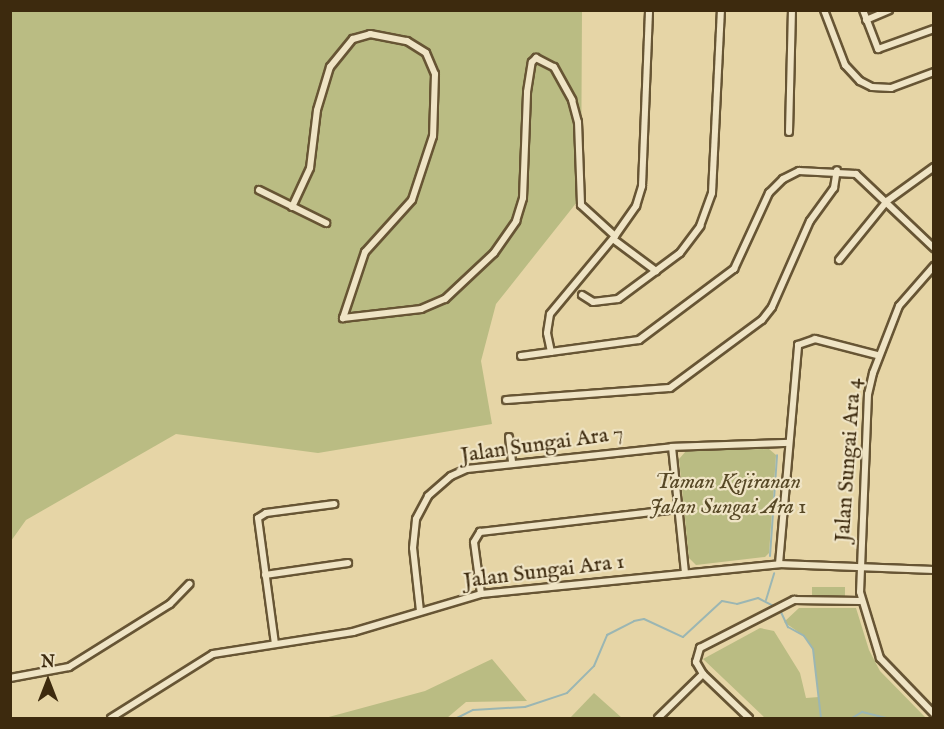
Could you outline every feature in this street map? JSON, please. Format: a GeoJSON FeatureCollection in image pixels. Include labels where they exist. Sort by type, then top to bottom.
{"type":"FeatureCollection","features":[{"type":"Feature","properties":{"kind":"street"},"geometry":{"type":"LineString","coordinates":[[551,352],[547,333],[550,314],[614,237],[636,206],[642,186],[650,10]]}},
{"type":"Feature","properties":{"kind":"street"},"geometry":{"type":"LineString","coordinates":[[582,295],[593,302],[618,299],[656,271],[695,236],[712,193],[721,10]]}},
{"type":"Feature","properties":{"kind":"street"},"geometry":{"type":"LineString","coordinates":[[789,132],[792,10]]}},
{"type":"Feature","properties":{"kind":"street"},"geometry":{"type":"LineString","coordinates":[[825,10],[845,65],[860,81],[872,87],[891,88],[933,72]]}},
{"type":"Feature","properties":{"kind":"street"},"geometry":{"type":"LineString","coordinates":[[863,10],[878,49],[933,29]]}},
{"type":"Feature","properties":{"kind":"street"},"geometry":{"type":"LineString","coordinates":[[866,20],[889,10]]}},
{"type":"Feature","properties":{"kind":"street"},"geometry":{"type":"LineString","coordinates":[[292,207],[310,168],[321,88],[338,54],[360,35],[370,34],[407,41],[421,48],[435,74],[433,136],[424,169],[408,207],[365,252],[343,318],[421,309],[445,299],[494,253],[516,220],[523,198],[527,92],[532,62],[536,58],[547,60],[554,67],[572,100],[578,129],[581,205],[614,237],[656,271]]}},
{"type":"Feature","properties":{"kind":"street"},"geometry":{"type":"LineString","coordinates":[[839,260],[886,201],[933,167]]}},
{"type":"Feature","properties":{"kind":"street"},"geometry":{"type":"LineString","coordinates":[[506,400],[670,388],[742,338],[767,314],[810,221],[834,188],[837,170]]}},
{"type":"Feature","properties":{"kind":"street"},"geometry":{"type":"LineString","coordinates":[[521,356],[639,340],[734,269],[760,208],[783,179],[799,171],[837,170],[856,174],[933,248]]}},
{"type":"Feature","properties":{"kind":"street"},"geometry":{"type":"LineString","coordinates":[[259,190],[326,223]]}},
{"type":"Feature","properties":{"kind":"street","name":"Jalan Sungai Ara 4"},"geometry":{"type":"LineString","coordinates":[[933,266],[899,306],[877,356],[868,394],[860,567],[860,601],[880,658],[933,714]]}},
{"type":"Feature","properties":{"kind":"street"},"geometry":{"type":"LineString","coordinates":[[779,564],[798,345],[815,339],[877,356]]}},
{"type":"Feature","properties":{"kind":"street"},"geometry":{"type":"LineString","coordinates":[[509,437],[513,464]]}},
{"type":"Feature","properties":{"kind":"street","name":"Jalan Sungai Ara 7"},"geometry":{"type":"LineString","coordinates":[[420,611],[413,533],[428,496],[439,484],[467,469],[672,447],[788,442]]}},
{"type":"Feature","properties":{"kind":"street"},"geometry":{"type":"LineString","coordinates":[[672,447],[685,573]]}},
{"type":"Feature","properties":{"kind":"street"},"geometry":{"type":"LineString","coordinates":[[275,644],[258,518],[266,513],[333,504]]}},
{"type":"Feature","properties":{"kind":"street"},"geometry":{"type":"LineString","coordinates":[[481,594],[474,542],[480,532],[678,509]]}},
{"type":"Feature","properties":{"kind":"street"},"geometry":{"type":"LineString","coordinates":[[265,575],[348,564]]}},
{"type":"Feature","properties":{"kind":"street","name":"Jalan Sungai Ara 1"},"geometry":{"type":"LineString","coordinates":[[111,718],[213,654],[336,636],[481,594],[779,564],[933,570]]}},
{"type":"Feature","properties":{"kind":"street"},"geometry":{"type":"LineString","coordinates":[[10,678],[69,667],[170,604],[189,584]]}},
{"type":"Feature","properties":{"kind":"street"},"geometry":{"type":"LineString","coordinates":[[747,718],[703,674],[696,654],[700,648],[745,622],[774,611],[785,603],[860,601]]}},
{"type":"Feature","properties":{"kind":"street"},"geometry":{"type":"LineString","coordinates":[[658,718],[703,674]]}},
{"type":"Feature","properties":{"kind":"green space"},"geometry":{"type":"Polygon","coordinates":[[[11,11],[582,11],[581,197],[496,304],[481,361],[492,424],[318,453],[176,434],[26,520],[11,541],[11,11]]]}},
{"type":"Feature","properties":{"kind":"green space","name":"Taman Kejiranan Jalan Sungai Ara 1"},"geometry":{"type":"Polygon","coordinates":[[[769,449],[776,455],[769,553],[765,557],[696,565],[689,558],[679,459],[686,451],[769,449]]]}},
{"type":"Feature","properties":{"kind":"green space"},"geometry":{"type":"Polygon","coordinates":[[[812,587],[845,587],[845,597],[812,597],[812,587]]]}},
{"type":"Feature","properties":{"kind":"green space"},"geometry":{"type":"Polygon","coordinates":[[[799,608],[856,608],[869,650],[880,671],[926,718],[765,718],[703,659],[760,628],[774,631],[800,673],[806,698],[819,697],[813,649],[804,636],[784,622],[799,608]]]}},
{"type":"Feature","properties":{"kind":"green space"},"geometry":{"type":"Polygon","coordinates":[[[492,659],[527,701],[466,702],[447,718],[325,718],[425,691],[492,659]]]}},
{"type":"Feature","properties":{"kind":"green space"},"geometry":{"type":"Polygon","coordinates":[[[594,693],[622,718],[570,718],[594,693]]]}},
{"type":"Feature","properties":{"kind":"waterway"},"geometry":{"type":"LineString","coordinates":[[770,556],[777,455]]}},
{"type":"Feature","properties":{"kind":"waterway"},"geometry":{"type":"LineString","coordinates":[[766,600],[774,573]]}},
{"type":"Feature","properties":{"kind":"waterway"},"geometry":{"type":"LineString","coordinates":[[457,718],[473,710],[525,707],[567,693],[594,666],[607,635],[634,621],[644,619],[683,637],[722,601],[737,604],[758,598],[776,607]]}},
{"type":"Feature","properties":{"kind":"waterway"},"geometry":{"type":"LineString","coordinates":[[780,610],[788,627],[804,636],[813,649],[821,718]]}},
{"type":"Feature","properties":{"kind":"waterway"},"geometry":{"type":"LineString","coordinates":[[852,718],[862,712],[886,718]]}}]}
